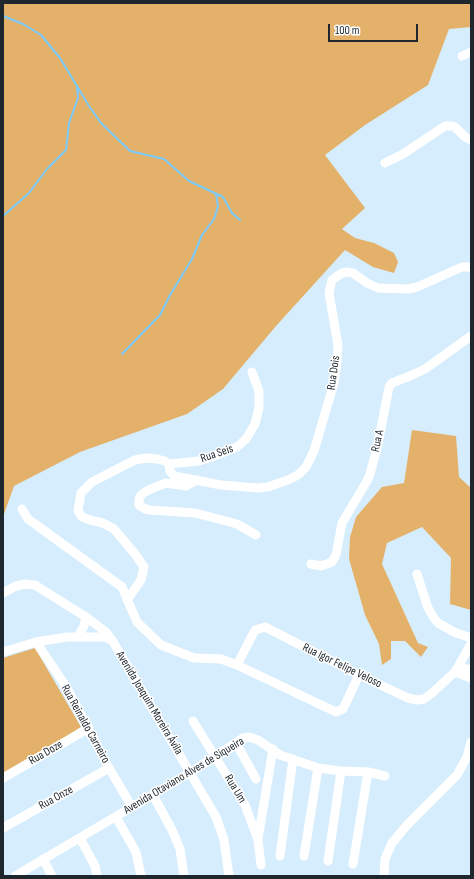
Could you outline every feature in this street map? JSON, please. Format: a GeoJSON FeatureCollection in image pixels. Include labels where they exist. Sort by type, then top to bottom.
{"type":"FeatureCollection","features":[{"type":"Feature","properties":{"kind":"street"},"geometry":{"type":"LineString","coordinates":[[385,163],[403,154],[444,126],[455,127],[465,137],[471,140]]}},
{"type":"Feature","properties":{"kind":"street","name":"Rua Dois"},"geometry":{"type":"LineString","coordinates":[[169,467],[174,476],[177,478],[236,487],[268,487],[298,475],[306,467],[314,451],[331,395],[336,372],[338,345],[329,293],[332,280],[342,273],[347,272],[353,273],[367,283],[378,288],[408,289],[418,287],[452,270],[462,267],[471,267]]}},
{"type":"Feature","properties":{"kind":"street","name":"Rua A"},"geometry":{"type":"LineString","coordinates":[[311,564],[321,566],[327,564],[332,562],[336,555],[342,523],[370,474],[378,444],[388,387],[392,383],[412,376],[425,369],[471,336]]}},
{"type":"Feature","properties":{"kind":"street","name":"Rua Seis"},"geometry":{"type":"LineString","coordinates":[[169,467],[199,461],[242,444],[252,430],[259,408],[259,391],[252,372]]}},
{"type":"Feature","properties":{"kind":"street"},"geometry":{"type":"LineString","coordinates":[[127,600],[141,580],[144,567],[114,529],[103,523],[82,517],[78,511],[81,493],[92,482],[135,460],[152,458],[161,460],[169,467]]}},
{"type":"Feature","properties":{"kind":"street"},"geometry":{"type":"LineString","coordinates":[[197,480],[186,486],[166,483],[153,488],[142,495],[139,499],[139,505],[150,510],[195,513],[226,521],[237,524],[256,536]]}},
{"type":"Feature","properties":{"kind":"street"},"geometry":{"type":"LineString","coordinates":[[22,509],[28,519],[122,588],[137,622],[161,645],[194,658],[221,659],[237,665],[336,712],[343,709],[359,675]]}},
{"type":"Feature","properties":{"kind":"street"},"geometry":{"type":"LineString","coordinates":[[417,574],[428,608],[434,618],[454,632],[471,638]]}},
{"type":"Feature","properties":{"kind":"street","name":"Avenida Joaquim Moreira Ávila"},"geometry":{"type":"LineString","coordinates":[[3,593],[16,586],[25,584],[35,585],[86,617],[106,632],[191,772],[216,817],[224,840],[229,876]]}},
{"type":"Feature","properties":{"kind":"street"},"geometry":{"type":"LineString","coordinates":[[78,637],[84,626],[86,617]]}},
{"type":"Feature","properties":{"kind":"street","name":"Rua Igor Felipe Veloso"},"geometry":{"type":"LineString","coordinates":[[237,665],[255,630],[265,628],[359,675],[408,698],[417,700],[432,694],[457,669],[471,644]]}},
{"type":"Feature","properties":{"kind":"street"},"geometry":{"type":"LineString","coordinates":[[3,652],[46,639],[105,637],[112,640]]}},
{"type":"Feature","properties":{"kind":"street","name":"Rua Reinaldo Carneiro"},"geometry":{"type":"LineString","coordinates":[[36,642],[66,688],[132,807]]}},
{"type":"Feature","properties":{"kind":"street"},"geometry":{"type":"LineString","coordinates":[[457,669],[471,670]]}},
{"type":"Feature","properties":{"kind":"street"},"geometry":{"type":"LineString","coordinates":[[457,669],[471,678]]}},
{"type":"Feature","properties":{"kind":"street","name":"Rua Um"},"geometry":{"type":"LineString","coordinates":[[193,721],[245,805],[258,840],[261,865]]}},
{"type":"Feature","properties":{"kind":"street","name":"Rua Doze"},"geometry":{"type":"LineString","coordinates":[[3,778],[89,728]]}},
{"type":"Feature","properties":{"kind":"street","name":"Avenida Otaviano Alves de Siqueira"},"geometry":{"type":"LineString","coordinates":[[16,876],[191,772],[243,738],[249,737],[258,740],[280,754],[318,768],[368,772],[385,776]]}},
{"type":"Feature","properties":{"kind":"street"},"geometry":{"type":"LineString","coordinates":[[384,876],[385,859],[392,843],[407,825],[457,775],[469,758],[471,742]]}},
{"type":"Feature","properties":{"kind":"street"},"geometry":{"type":"LineString","coordinates":[[236,743],[256,779]]}},
{"type":"Feature","properties":{"kind":"street"},"geometry":{"type":"LineString","coordinates":[[258,840],[273,749]]}},
{"type":"Feature","properties":{"kind":"street"},"geometry":{"type":"LineString","coordinates":[[280,856],[293,759]]}},
{"type":"Feature","properties":{"kind":"street","name":"Rua Onze"},"geometry":{"type":"LineString","coordinates":[[3,828],[109,768]]}},
{"type":"Feature","properties":{"kind":"street"},"geometry":{"type":"LineString","coordinates":[[304,856],[318,768]]}},
{"type":"Feature","properties":{"kind":"street"},"geometry":{"type":"LineString","coordinates":[[328,860],[341,771]]}},
{"type":"Feature","properties":{"kind":"street"},"geometry":{"type":"LineString","coordinates":[[353,864],[368,772]]}},
{"type":"Feature","properties":{"kind":"street"},"geometry":{"type":"LineString","coordinates":[[153,795],[172,830],[180,849],[184,876]]}},
{"type":"Feature","properties":{"kind":"street"},"geometry":{"type":"LineString","coordinates":[[116,817],[136,852],[141,876]]}},
{"type":"Feature","properties":{"kind":"street"},"geometry":{"type":"LineString","coordinates":[[80,838],[95,866],[97,876]]}},
{"type":"Feature","properties":{"kind":"street"},"geometry":{"type":"LineString","coordinates":[[43,859],[52,876]]}},
{"type":"Feature","properties":{"kind":"shaded area"},"geometry":{"type":"Polygon","coordinates":[[[3,3],[471,3],[471,27],[449,29],[428,85],[365,125],[325,155],[365,208],[342,229],[355,238],[374,243],[394,253],[398,262],[394,273],[373,267],[345,250],[276,326],[223,389],[187,414],[80,452],[14,486],[3,517],[3,3]]]}},
{"type":"Feature","properties":{"kind":"shaded area"},"geometry":{"type":"Polygon","coordinates":[[[412,430],[456,436],[459,477],[471,488],[471,610],[450,604],[451,558],[422,527],[387,543],[382,564],[418,643],[428,647],[421,657],[405,641],[391,641],[391,659],[382,665],[379,644],[365,615],[349,559],[350,537],[356,517],[382,487],[404,483],[412,430]]]}},
{"type":"Feature","properties":{"kind":"shaded area"},"geometry":{"type":"Polygon","coordinates":[[[35,648],[81,727],[3,779],[3,658],[35,648]]]}},
{"type":"Feature","properties":{"kind":"waterway"},"geometry":{"type":"LineString","coordinates":[[3,16],[23,24],[41,35],[60,58],[101,123],[130,151],[164,159],[189,181],[223,197],[232,213],[240,220]]}},
{"type":"Feature","properties":{"kind":"waterway"},"geometry":{"type":"LineString","coordinates":[[3,216],[29,193],[47,169],[66,150],[69,123],[78,98],[77,87]]}},
{"type":"Feature","properties":{"kind":"waterway"},"geometry":{"type":"LineString","coordinates":[[122,354],[160,315],[170,295],[192,259],[202,235],[214,219],[218,206],[216,194]]}}]}
